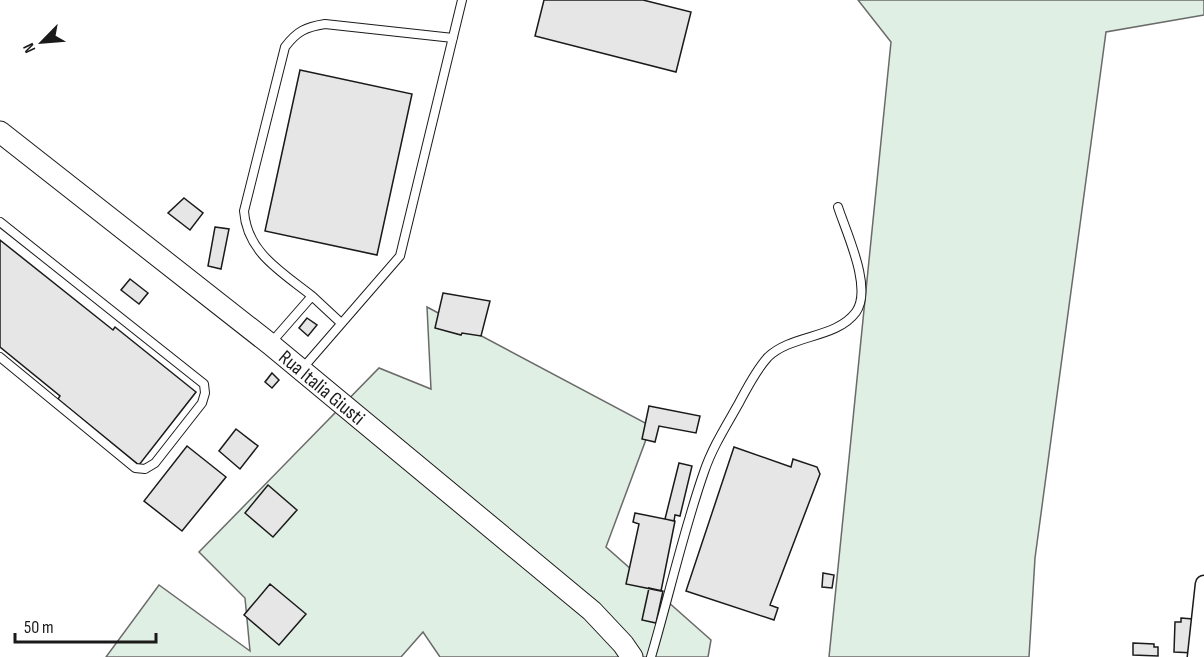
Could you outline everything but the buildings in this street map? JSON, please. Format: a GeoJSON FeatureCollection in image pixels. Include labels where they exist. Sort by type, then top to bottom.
{"type":"FeatureCollection","features":[{"type":"Feature","properties":{"kind":"street","name":"Rua Italia Giusti"},"geometry":{"type":"LineString","coordinates":[[2,137],[270,344],[592,611],[632,657]]}},
{"type":"Feature","properties":{"kind":"street"},"geometry":{"type":"LineString","coordinates":[[1196,657],[1204,584]]}},
{"type":"Feature","properties":{"kind":"lane"},"geometry":{"type":"LineString","coordinates":[[300,371],[400,256],[462,0]]}},
{"type":"Feature","properties":{"kind":"lane"},"geometry":{"type":"LineString","coordinates":[[341,323],[264,257],[246,230],[244,211],[285,47],[294,35],[306,27],[325,24],[453,38]]}},
{"type":"Feature","properties":{"kind":"lane"},"geometry":{"type":"LineString","coordinates":[[651,657],[704,472],[717,442],[752,380],[767,358],[781,348],[840,325],[856,312],[862,297],[862,281],[838,207]]}},
{"type":"Feature","properties":{"kind":"lane"},"geometry":{"type":"LineString","coordinates":[[0,222],[204,384],[205,393],[202,403],[155,463],[145,470],[135,468],[0,357]]}},
{"type":"Feature","properties":{"kind":"lane"},"geometry":{"type":"LineString","coordinates":[[270,344],[312,296]]}},
{"type":"Feature","properties":{"kind":"green space"},"geometry":{"type":"Polygon","coordinates":[[[858,0],[1204,0],[1204,15],[1106,32],[1035,558],[1029,657],[829,657],[891,42],[858,0]]]}},
{"type":"Feature","properties":{"kind":"green space"},"geometry":{"type":"Polygon","coordinates":[[[427,307],[651,426],[606,547],[711,640],[708,657],[440,657],[423,632],[401,657],[106,657],[159,585],[250,651],[245,598],[199,552],[379,368],[431,389],[427,307]]]}}]}
